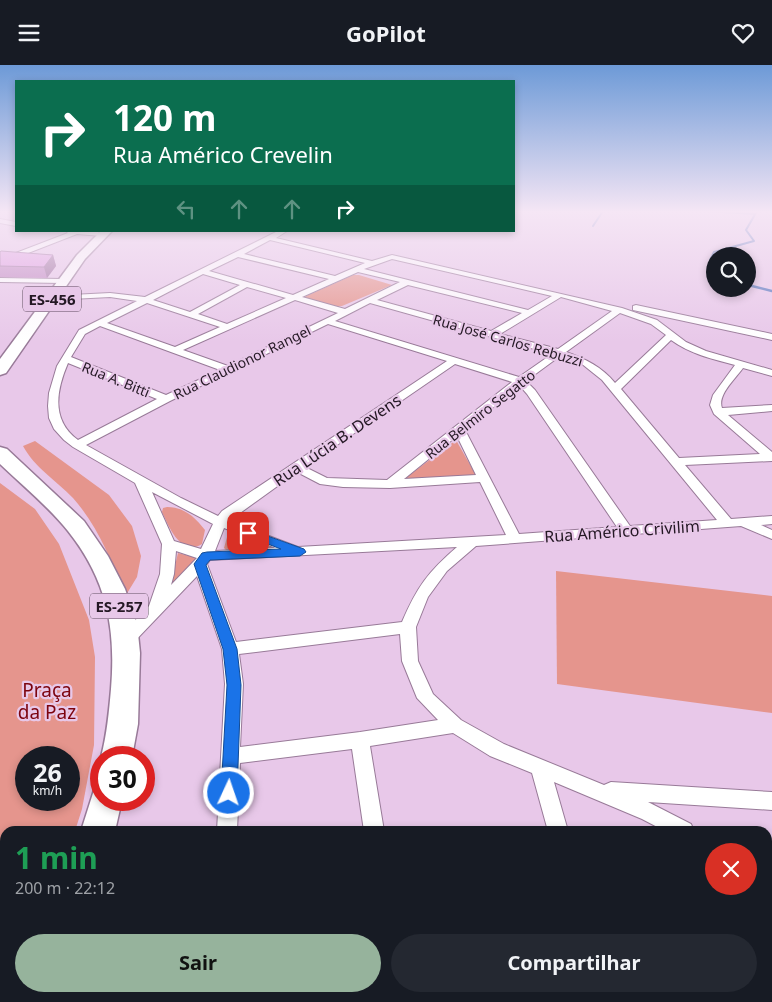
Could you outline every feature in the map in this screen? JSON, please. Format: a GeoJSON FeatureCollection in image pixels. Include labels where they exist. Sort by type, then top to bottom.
{"type":"FeatureCollection","features":[{"type":"Feature","properties":{"kind":"main road","name":"ES-456"},"geometry":{"type":"LineString","coordinates":[[0,370],[83,255]]}},
{"type":"Feature","properties":{"kind":"main road","name":"ES-257"},"geometry":{"type":"LineString","coordinates":[[0,453],[64,512],[84,537],[98,559],[118,604],[126,640],[124,731],[120,746]]}},
{"type":"Feature","properties":{"kind":"main road","name":"ES-257"},"geometry":{"type":"LineString","coordinates":[[0,474],[31,483]]}},
{"type":"Feature","properties":{"kind":"main road"},"geometry":{"type":"LineString","coordinates":[[99,826],[103,811]]}},
{"type":"Feature","properties":{"kind":"street"},"geometry":{"type":"LineString","coordinates":[[0,261],[16,255]]}},
{"type":"Feature","properties":{"kind":"street"},"geometry":{"type":"LineString","coordinates":[[235,255],[82,332],[75,342],[52,393],[54,413],[58,428],[77,445],[141,482],[220,522],[300,552]]}},
{"type":"Feature","properties":{"kind":"street"},"geometry":{"type":"LineString","coordinates":[[239,255],[336,279]]}},
{"type":"Feature","properties":{"kind":"street"},"geometry":{"type":"LineString","coordinates":[[338,255],[372,263]]}},
{"type":"Feature","properties":{"kind":"street"},"geometry":{"type":"LineString","coordinates":[[176,351],[385,258],[406,259],[559,295],[636,308],[772,337]]}},
{"type":"Feature","properties":{"kind":"street"},"geometry":{"type":"LineString","coordinates":[[359,269],[528,312]]}},
{"type":"Feature","properties":{"kind":"street"},"geometry":{"type":"LineString","coordinates":[[203,272],[345,312]]}},
{"type":"Feature","properties":{"kind":"street"},"geometry":{"type":"LineString","coordinates":[[0,280],[63,281]]}},
{"type":"Feature","properties":{"kind":"street","name":"Rua Claudionor Rangel"},"geometry":{"type":"LineString","coordinates":[[77,445],[166,399],[407,282]]}},
{"type":"Feature","properties":{"kind":"street"},"geometry":{"type":"LineString","coordinates":[[192,314],[247,284]]}},
{"type":"Feature","properties":{"kind":"street"},"geometry":{"type":"LineString","coordinates":[[52,298],[110,295],[146,300],[228,327]]}},
{"type":"Feature","properties":{"kind":"street"},"geometry":{"type":"LineString","coordinates":[[493,335],[528,312],[559,295]]}},
{"type":"Feature","properties":{"kind":"street"},"geometry":{"type":"LineString","coordinates":[[574,298],[654,322],[670,336],[703,353],[772,373]]}},
{"type":"Feature","properties":{"kind":"street","name":"Rua José Carlos Rebuzzi"},"geometry":{"type":"LineString","coordinates":[[368,300],[560,353],[585,362],[606,378],[727,523]]}},
{"type":"Feature","properties":{"kind":"street","name":"Rua Belmiro Segatto"},"geometry":{"type":"LineString","coordinates":[[390,484],[520,381],[619,310]]}},
{"type":"Feature","properties":{"kind":"street"},"geometry":{"type":"LineString","coordinates":[[327,321],[520,381],[531,392],[626,531]]}},
{"type":"Feature","properties":{"kind":"street"},"geometry":{"type":"LineString","coordinates":[[99,323],[229,370]]}},
{"type":"Feature","properties":{"kind":"street"},"geometry":{"type":"LineString","coordinates":[[615,389],[670,336]]}},
{"type":"Feature","properties":{"kind":"street","name":"Rua A. Bitti"},"geometry":{"type":"LineString","coordinates":[[67,359],[166,399]]}},
{"type":"Feature","properties":{"kind":"street","name":"Rua Lúcia B. Devens"},"geometry":{"type":"LineString","coordinates":[[220,522],[227,514],[455,360]]}},
{"type":"Feature","properties":{"kind":"street"},"geometry":{"type":"LineString","coordinates":[[740,365],[718,395],[714,405],[718,412],[771,457]]}},
{"type":"Feature","properties":{"kind":"street"},"geometry":{"type":"LineString","coordinates":[[718,412],[772,408]]}},
{"type":"Feature","properties":{"kind":"street"},"geometry":{"type":"LineString","coordinates":[[460,430],[514,538]]}},
{"type":"Feature","properties":{"kind":"street"},"geometry":{"type":"LineString","coordinates":[[675,462],[771,457]]}},
{"type":"Feature","properties":{"kind":"street"},"geometry":{"type":"LineString","coordinates":[[296,467],[324,481],[343,483],[390,484],[484,478]]}},
{"type":"Feature","properties":{"kind":"street"},"geometry":{"type":"LineString","coordinates":[[141,482],[153,513],[169,544],[167,574],[157,607]]}},
{"type":"Feature","properties":{"kind":"street"},"geometry":{"type":"LineString","coordinates":[[153,513],[160,504],[176,501]]}},
{"type":"Feature","properties":{"kind":"street","name":"Rua Américo Crivilim"},"geometry":{"type":"LineString","coordinates":[[169,544],[203,560],[772,520]]}},
{"type":"Feature","properties":{"kind":"street"},"geometry":{"type":"LineString","coordinates":[[126,640],[203,560],[220,522]]}},
{"type":"Feature","properties":{"kind":"street"},"geometry":{"type":"LineString","coordinates":[[745,523],[772,535]]}},
{"type":"Feature","properties":{"kind":"street"},"geometry":{"type":"LineString","coordinates":[[472,542],[442,568],[420,595],[408,627],[410,661],[426,698],[455,725],[497,750],[541,769],[600,790],[675,826]]}},
{"type":"Feature","properties":{"kind":"street"},"geometry":{"type":"LineString","coordinates":[[203,560],[230,649],[234,685],[227,826]]}},
{"type":"Feature","properties":{"kind":"street"},"geometry":{"type":"LineString","coordinates":[[230,649],[408,627]]}},
{"type":"Feature","properties":{"kind":"street"},"geometry":{"type":"LineString","coordinates":[[231,756],[360,740],[455,725]]}},
{"type":"Feature","properties":{"kind":"street"},"geometry":{"type":"LineString","coordinates":[[360,740],[373,826]]}},
{"type":"Feature","properties":{"kind":"street"},"geometry":{"type":"LineString","coordinates":[[541,769],[557,826]]}},
{"type":"Feature","properties":{"kind":"street"},"geometry":{"type":"LineString","coordinates":[[600,790],[772,801]]}},
{"type":"Feature","properties":{"kind":"green space"},"geometry":{"type":"Polygon","coordinates":[[[353,275],[392,285],[342,306],[333,307],[302,298],[353,275]]]}},
{"type":"Feature","properties":{"kind":"green space"},"geometry":{"type":"Polygon","coordinates":[[[456,440],[477,477],[403,480],[456,440]]]}},
{"type":"Feature","properties":{"kind":"green space"},"geometry":{"type":"Polygon","coordinates":[[[35,441],[109,495],[132,526],[141,556],[137,577],[126,595],[90,520],[73,498],[33,461],[23,446],[35,441]]]}},
{"type":"Feature","properties":{"kind":"green space","name":"Praça da Paz"},"geometry":{"type":"Polygon","coordinates":[[[0,483],[35,509],[59,544],[89,620],[95,657],[94,745],[90,746],[90,766],[82,809],[77,826],[0,826],[0,483]]]}},
{"type":"Feature","properties":{"kind":"green space"},"geometry":{"type":"Polygon","coordinates":[[[167,507],[184,511],[197,521],[205,530],[202,544],[188,547],[177,539],[162,512],[163,508],[167,507]]]}},
{"type":"Feature","properties":{"kind":"green space"},"geometry":{"type":"Polygon","coordinates":[[[229,530],[245,538],[278,548],[228,552],[224,548],[229,530]]]}},
{"type":"Feature","properties":{"kind":"green space"},"geometry":{"type":"Polygon","coordinates":[[[178,553],[197,558],[174,584],[171,582],[178,553]]]}},
{"type":"Feature","properties":{"kind":"green space"},"geometry":{"type":"Polygon","coordinates":[[[556,571],[772,596],[772,713],[557,684],[556,571]]]}},
{"type":"Feature","properties":{"kind":"building"},"geometry":{"type":"Polygon","coordinates":[[[0,255],[53,255],[44,267],[0,266],[0,255]]]}},
{"type":"Feature","properties":{"kind":"waterway"},"geometry":{"type":"LineString","coordinates":[[756,287],[772,291]]}},
{"type":"Feature","properties":{"kind":"route"},"geometry":{"type":"LineString","coordinates":[[229,793],[234,685],[230,649],[211,590],[200,564],[207,556],[300,552],[248,533]]}}]}
